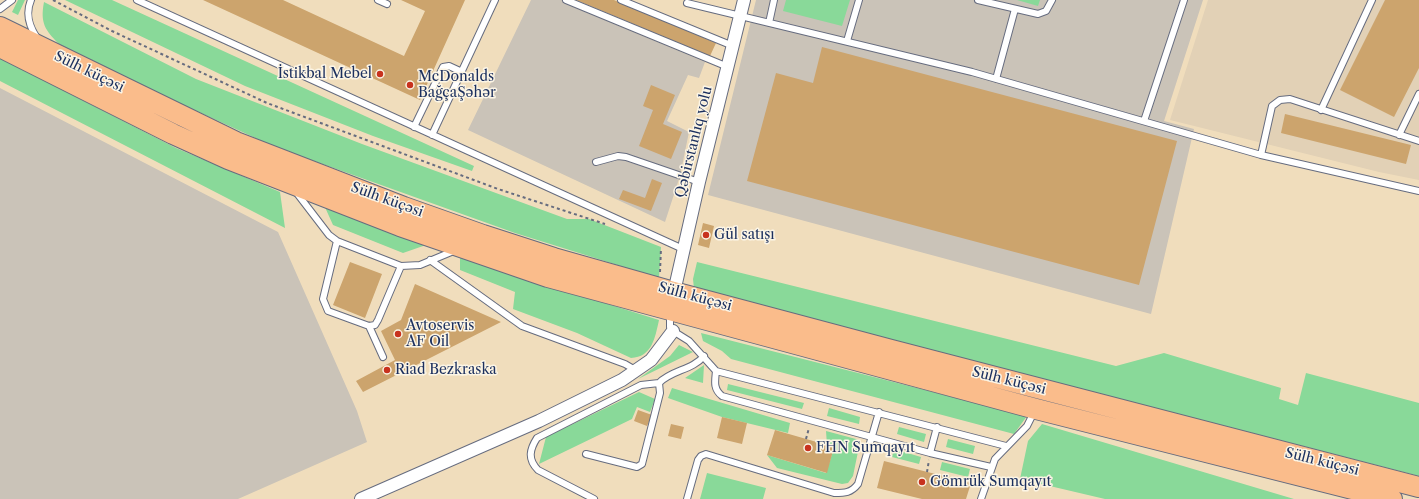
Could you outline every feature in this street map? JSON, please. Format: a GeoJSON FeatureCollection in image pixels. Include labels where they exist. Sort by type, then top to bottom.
{"type":"FeatureCollection","features":[{"type":"Feature","properties":{"kind":"highway","name":"Sülh küçəsi"},"geometry":{"type":"LineString","coordinates":[[0,27],[50,53],[197,124],[296,166],[483,235],[554,258],[674,292],[906,354],[1419,487]]}},
{"type":"Feature","properties":{"kind":"highway","name":"Sülh küçəsi"},"geometry":{"type":"LineString","coordinates":[[0,47],[173,134],[228,159],[400,226],[548,277],[1036,409],[1392,499]]}},
{"type":"Feature","properties":{"kind":"highway"},"geometry":{"type":"LineString","coordinates":[[670,311],[674,292]]}},
{"type":"Feature","properties":{"kind":"street","name":"Qəbirstanlıq yolu"},"geometry":{"type":"LineString","coordinates":[[674,292],[699,182],[744,0]]}},
{"type":"Feature","properties":{"kind":"street"},"geometry":{"type":"LineString","coordinates":[[361,499],[539,421],[637,371],[658,352],[673,332]]}},
{"type":"Feature","properties":{"kind":"lane"},"geometry":{"type":"LineString","coordinates":[[0,9],[12,0]]}},
{"type":"Feature","properties":{"kind":"lane"},"geometry":{"type":"LineString","coordinates":[[32,0],[28,15],[30,26],[36,37],[50,53]]}},
{"type":"Feature","properties":{"kind":"lane"},"geometry":{"type":"LineString","coordinates":[[137,0],[684,249]]}},
{"type":"Feature","properties":{"kind":"lane"},"geometry":{"type":"LineString","coordinates":[[378,0],[387,4]]}},
{"type":"Feature","properties":{"kind":"lane"},"geometry":{"type":"LineString","coordinates":[[432,135],[495,0]]}},
{"type":"Feature","properties":{"kind":"lane"},"geometry":{"type":"LineString","coordinates":[[566,0],[728,67]]}},
{"type":"Feature","properties":{"kind":"lane"},"geometry":{"type":"LineString","coordinates":[[621,0],[733,46]]}},
{"type":"Feature","properties":{"kind":"lane"},"geometry":{"type":"LineString","coordinates":[[769,23],[774,0]]}},
{"type":"Feature","properties":{"kind":"lane"},"geometry":{"type":"LineString","coordinates":[[847,41],[859,0]]}},
{"type":"Feature","properties":{"kind":"lane"},"geometry":{"type":"LineString","coordinates":[[978,0],[1038,14],[1046,12],[1052,0]]}},
{"type":"Feature","properties":{"kind":"lane"},"geometry":{"type":"LineString","coordinates":[[1144,121],[1184,0]]}},
{"type":"Feature","properties":{"kind":"lane"},"geometry":{"type":"LineString","coordinates":[[1320,110],[1372,0]]}},
{"type":"Feature","properties":{"kind":"lane"},"geometry":{"type":"LineString","coordinates":[[687,3],[847,41],[996,79],[1261,155],[1419,191]]}},
{"type":"Feature","properties":{"kind":"lane"},"geometry":{"type":"LineString","coordinates":[[996,79],[1015,9]]}},
{"type":"Feature","properties":{"kind":"lane"},"geometry":{"type":"LineString","coordinates":[[414,127],[443,67],[449,66],[462,72]]}},
{"type":"Feature","properties":{"kind":"lane"},"geometry":{"type":"LineString","coordinates":[[1399,135],[1419,94]]}},
{"type":"Feature","properties":{"kind":"lane"},"geometry":{"type":"LineString","coordinates":[[1261,155],[1272,106],[1280,100],[1290,99],[1419,141]]}},
{"type":"Feature","properties":{"kind":"lane"},"geometry":{"type":"LineString","coordinates":[[596,162],[618,156],[626,157],[699,182]]}},
{"type":"Feature","properties":{"kind":"lane"},"geometry":{"type":"LineString","coordinates":[[289,183],[329,235],[337,241],[401,266],[420,264],[462,248]]}},
{"type":"Feature","properties":{"kind":"lane"},"geometry":{"type":"LineString","coordinates":[[337,241],[323,299],[324,305],[328,311],[369,326],[375,325],[401,266]]}},
{"type":"Feature","properties":{"kind":"lane"},"geometry":{"type":"LineString","coordinates":[[430,260],[522,326],[625,364],[637,371]]}},
{"type":"Feature","properties":{"kind":"lane"},"geometry":{"type":"LineString","coordinates":[[670,311],[669,320],[673,332],[689,341],[716,371],[1006,446]]}},
{"type":"Feature","properties":{"kind":"lane"},"geometry":{"type":"LineString","coordinates":[[369,326],[383,357]]}},
{"type":"Feature","properties":{"kind":"lane"},"geometry":{"type":"LineString","coordinates":[[594,499],[538,470],[534,466],[530,454],[532,446],[538,438],[641,385],[659,383],[669,375],[695,364],[704,356]]}},
{"type":"Feature","properties":{"kind":"lane"},"geometry":{"type":"LineString","coordinates":[[716,371],[714,386],[718,393],[722,396],[930,453],[991,467]]}},
{"type":"Feature","properties":{"kind":"lane"},"geometry":{"type":"LineString","coordinates":[[586,454],[637,467],[642,464],[660,394],[659,383]]}},
{"type":"Feature","properties":{"kind":"lane"},"geometry":{"type":"LineString","coordinates":[[981,499],[995,459],[1006,446],[1028,426],[1036,409]]}},
{"type":"Feature","properties":{"kind":"lane"},"geometry":{"type":"LineString","coordinates":[[686,499],[698,460],[701,456],[706,454],[833,496],[853,490],[858,484],[878,412]]}},
{"type":"Feature","properties":{"kind":"lane"},"geometry":{"type":"LineString","coordinates":[[930,453],[937,427]]}},
{"type":"Feature","properties":{"kind":"path"},"geometry":{"type":"LineString","coordinates":[[53,0],[112,31],[267,103],[483,183],[611,226]]}},
{"type":"Feature","properties":{"kind":"path"},"geometry":{"type":"LineString","coordinates":[[659,278],[660,245]]}},
{"type":"Feature","properties":{"kind":"path"},"geometry":{"type":"LineString","coordinates":[[927,472],[930,453]]}},
{"type":"Feature","properties":{"kind":"shaded area"},"geometry":{"type":"Polygon","coordinates":[[[531,0],[562,0],[562,2],[705,62],[699,78],[688,75],[667,121],[689,132],[680,176],[665,222],[468,130],[531,0]]]}},
{"type":"Feature","properties":{"kind":"shaded area"},"geometry":{"type":"Polygon","coordinates":[[[756,0],[1203,0],[1164,121],[1194,129],[1151,314],[708,195],[756,0]]]}},
{"type":"Feature","properties":{"kind":"shaded area"},"geometry":{"type":"Polygon","coordinates":[[[1208,0],[1419,0],[1419,180],[1379,172],[1170,120],[1208,0]]]}},
{"type":"Feature","properties":{"kind":"shaded area"},"geometry":{"type":"Polygon","coordinates":[[[0,88],[278,232],[357,411],[367,442],[238,499],[0,499],[0,88]]]}},
{"type":"Feature","properties":{"kind":"green space"},"geometry":{"type":"Polygon","coordinates":[[[18,0],[25,0],[18,15],[12,12],[18,0]]]}},
{"type":"Feature","properties":{"kind":"green space"},"geometry":{"type":"Polygon","coordinates":[[[65,0],[112,0],[474,166],[472,171],[373,136],[245,86],[65,0]]]}},
{"type":"Feature","properties":{"kind":"green space"},"geometry":{"type":"Polygon","coordinates":[[[786,0],[850,0],[842,26],[783,11],[786,0]]]}},
{"type":"Feature","properties":{"kind":"green space"},"geometry":{"type":"Polygon","coordinates":[[[1017,0],[1040,0],[1038,6],[1017,0]]]}},
{"type":"Feature","properties":{"kind":"green space"},"geometry":{"type":"Polygon","coordinates":[[[44,2],[196,79],[362,144],[567,219],[589,219],[661,247],[659,278],[515,233],[275,147],[177,102],[59,44],[47,30],[43,21],[44,2]]]}},
{"type":"Feature","properties":{"kind":"green space"},"geometry":{"type":"Polygon","coordinates":[[[0,58],[176,148],[280,192],[285,228],[0,81],[0,58]]]}},
{"type":"Feature","properties":{"kind":"green space"},"geometry":{"type":"Polygon","coordinates":[[[324,205],[426,245],[403,253],[333,225],[324,205]]]}},
{"type":"Feature","properties":{"kind":"green space"},"geometry":{"type":"Polygon","coordinates":[[[460,258],[659,320],[654,340],[644,354],[631,358],[577,333],[513,309],[515,292],[460,270],[460,258]]]}},
{"type":"Feature","properties":{"kind":"green space"},"geometry":{"type":"Polygon","coordinates":[[[697,262],[1116,366],[1164,353],[1281,388],[1279,399],[1298,405],[1306,373],[1419,403],[1419,476],[694,289],[693,279],[697,262]]]}},
{"type":"Feature","properties":{"kind":"green space"},"geometry":{"type":"Polygon","coordinates":[[[701,333],[1027,416],[1014,434],[731,359],[722,351],[703,341],[701,333]]]}},
{"type":"Feature","properties":{"kind":"green space"},"geometry":{"type":"Polygon","coordinates":[[[679,345],[693,352],[638,379],[670,356],[679,345]]]}},
{"type":"Feature","properties":{"kind":"green space"},"geometry":{"type":"Polygon","coordinates":[[[704,365],[703,383],[685,378],[704,365]]]}},
{"type":"Feature","properties":{"kind":"green space"},"geometry":{"type":"Polygon","coordinates":[[[728,384],[804,403],[802,409],[727,390],[728,384]]]}},
{"type":"Feature","properties":{"kind":"green space"},"geometry":{"type":"Polygon","coordinates":[[[672,388],[790,423],[788,433],[722,417],[668,398],[672,388]]]}},
{"type":"Feature","properties":{"kind":"green space"},"geometry":{"type":"Polygon","coordinates":[[[639,392],[655,399],[650,412],[637,407],[632,419],[539,464],[546,437],[639,392]]]}},
{"type":"Feature","properties":{"kind":"green space"},"geometry":{"type":"Polygon","coordinates":[[[829,408],[860,417],[859,424],[827,416],[829,408]]]}},
{"type":"Feature","properties":{"kind":"green space"},"geometry":{"type":"Polygon","coordinates":[[[1042,424],[1294,499],[1105,499],[1020,479],[1028,441],[1042,424]]]}},
{"type":"Feature","properties":{"kind":"green space"},"geometry":{"type":"Polygon","coordinates":[[[899,427],[926,434],[924,442],[897,434],[899,427]]]}},
{"type":"Feature","properties":{"kind":"green space"},"geometry":{"type":"Polygon","coordinates":[[[826,431],[856,439],[860,442],[853,476],[848,483],[842,484],[777,468],[767,455],[826,473],[834,448],[827,445],[826,431]]]}},
{"type":"Feature","properties":{"kind":"green space"},"geometry":{"type":"Polygon","coordinates":[[[948,439],[975,446],[973,454],[946,447],[948,439]]]}},
{"type":"Feature","properties":{"kind":"green space"},"geometry":{"type":"Polygon","coordinates":[[[894,449],[921,457],[919,464],[892,457],[894,449]]]}},
{"type":"Feature","properties":{"kind":"green space"},"geometry":{"type":"Polygon","coordinates":[[[942,462],[970,469],[968,477],[940,470],[942,462]]]}},
{"type":"Feature","properties":{"kind":"green space"},"geometry":{"type":"Polygon","coordinates":[[[707,473],[766,488],[763,499],[700,499],[707,473]]]}},
{"type":"Feature","properties":{"kind":"building"},"geometry":{"type":"Polygon","coordinates":[[[203,0],[283,0],[404,56],[425,11],[401,0],[465,0],[420,100],[203,0]]]}},
{"type":"Feature","properties":{"kind":"building"},"geometry":{"type":"Polygon","coordinates":[[[576,0],[614,0],[716,43],[710,56],[576,0]]]}},
{"type":"Feature","properties":{"kind":"building"},"geometry":{"type":"Polygon","coordinates":[[[1385,0],[1419,0],[1419,68],[1394,117],[1340,90],[1385,0]]]}},
{"type":"Feature","properties":{"kind":"building"},"geometry":{"type":"Polygon","coordinates":[[[822,47],[1177,141],[1139,285],[747,181],[776,73],[813,83],[822,47]]]}},
{"type":"Feature","properties":{"kind":"building"},"geometry":{"type":"Polygon","coordinates":[[[651,85],[675,95],[663,124],[682,132],[671,159],[639,146],[653,110],[643,106],[651,85]]]}},
{"type":"Feature","properties":{"kind":"building"},"geometry":{"type":"Polygon","coordinates":[[[1285,114],[1411,145],[1406,164],[1281,133],[1285,114]]]}},
{"type":"Feature","properties":{"kind":"building"},"geometry":{"type":"Polygon","coordinates":[[[652,179],[662,183],[651,211],[619,199],[623,190],[645,198],[652,179]]]}},
{"type":"Feature","properties":{"kind":"building"},"geometry":{"type":"Polygon","coordinates":[[[703,223],[714,226],[709,248],[698,245],[703,223]]]}},
{"type":"Feature","properties":{"kind":"building"},"geometry":{"type":"Polygon","coordinates":[[[350,262],[382,274],[365,318],[333,305],[350,262]]]}},
{"type":"Feature","properties":{"kind":"building"},"geometry":{"type":"Polygon","coordinates":[[[415,284],[501,322],[363,392],[356,381],[395,360],[381,331],[401,320],[415,284]]]}},
{"type":"Feature","properties":{"kind":"building"},"geometry":{"type":"Polygon","coordinates":[[[638,410],[652,415],[647,426],[634,421],[638,410]]]}},
{"type":"Feature","properties":{"kind":"building"},"geometry":{"type":"Polygon","coordinates":[[[722,417],[747,423],[742,444],[717,438],[722,417]]]}},
{"type":"Feature","properties":{"kind":"building"},"geometry":{"type":"Polygon","coordinates":[[[671,424],[684,427],[681,439],[668,436],[671,424]]]}},
{"type":"Feature","properties":{"kind":"building"},"geometry":{"type":"Polygon","coordinates":[[[775,430],[834,447],[827,473],[767,455],[775,430]]]}},
{"type":"Feature","properties":{"kind":"building"},"geometry":{"type":"Polygon","coordinates":[[[884,461],[971,483],[966,499],[922,499],[877,488],[884,461]]]}},
{"type":"Feature","properties":{"kind":"place","name":"İstikbal Mebel"},"geometry":{"type":"Point","coordinates":[380,74]}},
{"type":"Feature","properties":{"kind":"place","name":"McDonalds BağçaŞəhər"},"geometry":{"type":"Point","coordinates":[410,85]}},
{"type":"Feature","properties":{"kind":"place","name":"Gül satışı"},"geometry":{"type":"Point","coordinates":[706,235]}},
{"type":"Feature","properties":{"kind":"place","name":"Avtoservis AF Oil"},"geometry":{"type":"Point","coordinates":[398,334]}},
{"type":"Feature","properties":{"kind":"place","name":"Riad Bezkraska"},"geometry":{"type":"Point","coordinates":[387,370]}},
{"type":"Feature","properties":{"kind":"place","name":"FHN Sumqayıt"},"geometry":{"type":"Point","coordinates":[808,448]}},
{"type":"Feature","properties":{"kind":"place","name":"Gömrük Sumqayıt"},"geometry":{"type":"Point","coordinates":[922,482]}}]}
